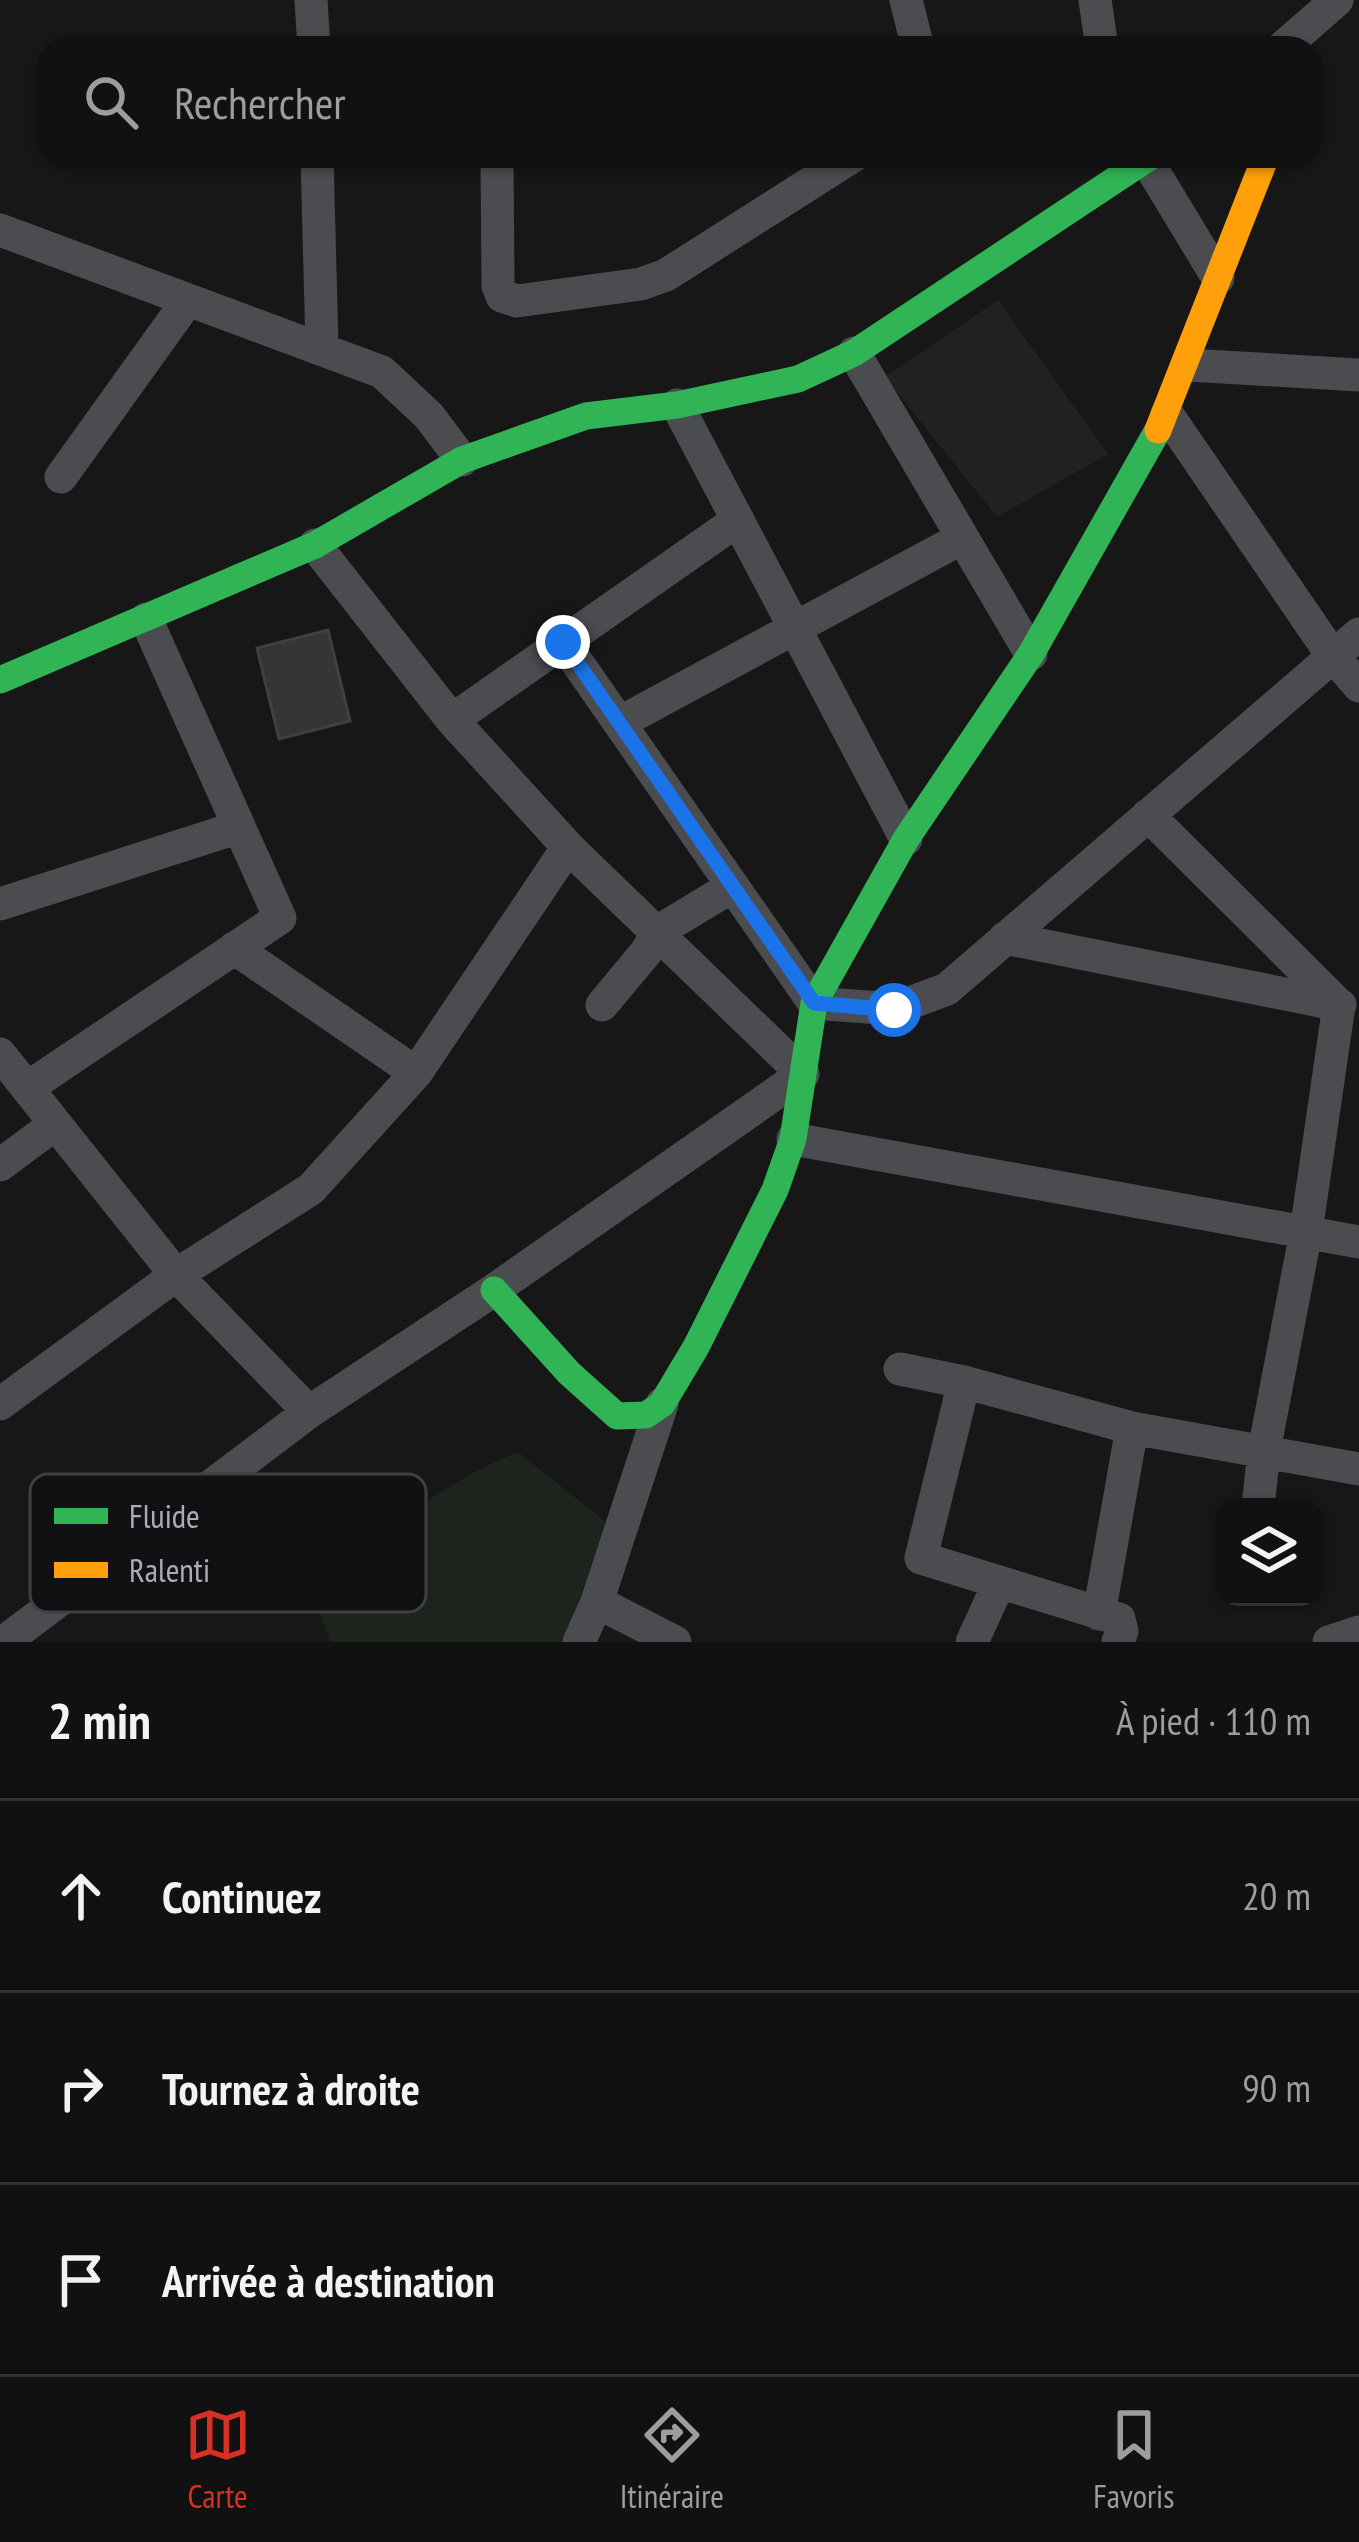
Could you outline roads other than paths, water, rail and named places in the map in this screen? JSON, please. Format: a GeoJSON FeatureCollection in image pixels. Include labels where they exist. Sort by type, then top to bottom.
{"type":"FeatureCollection","features":[{"type":"Feature","properties":{"kind":"street"},"geometry":{"type":"LineString","coordinates":[[311,0],[313,36]]}},
{"type":"Feature","properties":{"kind":"street"},"geometry":{"type":"LineString","coordinates":[[906,0],[915,36]]}},
{"type":"Feature","properties":{"kind":"street"},"geometry":{"type":"LineString","coordinates":[[1095,0],[1100,36]]}},
{"type":"Feature","properties":{"kind":"street"},"geometry":{"type":"LineString","coordinates":[[317,168],[322,347]]}},
{"type":"Feature","properties":{"kind":"street"},"geometry":{"type":"LineString","coordinates":[[496,168],[498,286],[502,296],[517,301],[641,284],[666,275],[834,168]]}},
{"type":"Feature","properties":{"kind":"street"},"geometry":{"type":"LineString","coordinates":[[0,680],[315,545],[462,460],[586,416],[677,405],[798,379],[854,353],[1132,168]]}},
{"type":"Feature","properties":{"kind":"street"},"geometry":{"type":"LineString","coordinates":[[1153,168],[1218,278]]}},
{"type":"Feature","properties":{"kind":"street"},"geometry":{"type":"LineString","coordinates":[[579,1642],[662,1404],[775,1190],[793,1138],[814,1003],[906,839],[1031,654],[1167,414],[1261,168]]}},
{"type":"Feature","properties":{"kind":"street"},"geometry":{"type":"LineString","coordinates":[[0,230],[382,372],[429,416],[462,460]]}},
{"type":"Feature","properties":{"kind":"street"},"geometry":{"type":"LineString","coordinates":[[61,477],[188,300]]}},
{"type":"Feature","properties":{"kind":"street"},"geometry":{"type":"LineString","coordinates":[[854,353],[1031,654]]}},
{"type":"Feature","properties":{"kind":"street"},"geometry":{"type":"LineString","coordinates":[[1189,365],[1359,375]]}},
{"type":"Feature","properties":{"kind":"street"},"geometry":{"type":"LineString","coordinates":[[677,405],[906,839]]}},
{"type":"Feature","properties":{"kind":"street"},"geometry":{"type":"LineString","coordinates":[[1167,414],[1346,644],[1359,686]]}},
{"type":"Feature","properties":{"kind":"street"},"geometry":{"type":"LineString","coordinates":[[452,720],[738,520]]}},
{"type":"Feature","properties":{"kind":"street"},"geometry":{"type":"LineString","coordinates":[[619,723],[962,538]]}},
{"type":"Feature","properties":{"kind":"street"},"geometry":{"type":"LineString","coordinates":[[315,545],[452,720],[568,847],[803,1074]]}},
{"type":"Feature","properties":{"kind":"street"},"geometry":{"type":"LineString","coordinates":[[27,1088],[280,918],[146,620]]}},
{"type":"Feature","properties":{"kind":"street"},"geometry":{"type":"LineString","coordinates":[[563,642],[814,1003]]}},
{"type":"Feature","properties":{"kind":"street"},"geometry":{"type":"LineString","coordinates":[[814,1003],[894,1010],[947,989],[1346,644]]}},
{"type":"Feature","properties":{"kind":"street"},"geometry":{"type":"LineString","coordinates":[[1148,815],[1349,1007]]}},
{"type":"Feature","properties":{"kind":"street"},"geometry":{"type":"LineString","coordinates":[[0,904],[239,826]]}},
{"type":"Feature","properties":{"kind":"street"},"geometry":{"type":"LineString","coordinates":[[0,1404],[176,1275],[311,1189],[416,1073],[568,847]]}},
{"type":"Feature","properties":{"kind":"street"},"geometry":{"type":"LineString","coordinates":[[602,1005],[657,932],[733,886]]}},
{"type":"Feature","properties":{"kind":"street"},"geometry":{"type":"LineString","coordinates":[[1005,938],[1349,1007]]}},
{"type":"Feature","properties":{"kind":"street"},"geometry":{"type":"LineString","coordinates":[[234,949],[416,1073]]}},
{"type":"Feature","properties":{"kind":"street"},"geometry":{"type":"LineString","coordinates":[[1259,1498],[1349,1007]]}},
{"type":"Feature","properties":{"kind":"street"},"geometry":{"type":"LineString","coordinates":[[0,1054],[176,1275],[309,1412]]}},
{"type":"Feature","properties":{"kind":"street"},"geometry":{"type":"LineString","coordinates":[[227,1474],[309,1412],[494,1290],[803,1074]]}},
{"type":"Feature","properties":{"kind":"street"},"geometry":{"type":"LineString","coordinates":[[0,1165],[54,1125]]}},
{"type":"Feature","properties":{"kind":"street"},"geometry":{"type":"LineString","coordinates":[[793,1138],[1359,1242]]}},
{"type":"Feature","properties":{"kind":"street"},"geometry":{"type":"LineString","coordinates":[[494,1290],[569,1373],[617,1415],[630,1418],[662,1404]]}},
{"type":"Feature","properties":{"kind":"street"},"geometry":{"type":"LineString","coordinates":[[899,1369],[964,1382],[1132,1429],[1359,1469]]}},
{"type":"Feature","properties":{"kind":"street"},"geometry":{"type":"LineString","coordinates":[[964,1382],[921,1558],[999,1583],[1108,1628],[1132,1429]]}},
{"type":"Feature","properties":{"kind":"street"},"geometry":{"type":"LineString","coordinates":[[972,1642],[999,1583]]}},
{"type":"Feature","properties":{"kind":"street"},"geometry":{"type":"LineString","coordinates":[[596,1602],[675,1642]]}},
{"type":"Feature","properties":{"kind":"street"},"geometry":{"type":"LineString","coordinates":[[4,1642],[44,1612]]}},
{"type":"Feature","properties":{"kind":"street"},"geometry":{"type":"LineString","coordinates":[[1329,1642],[1359,1632]]}}]}
